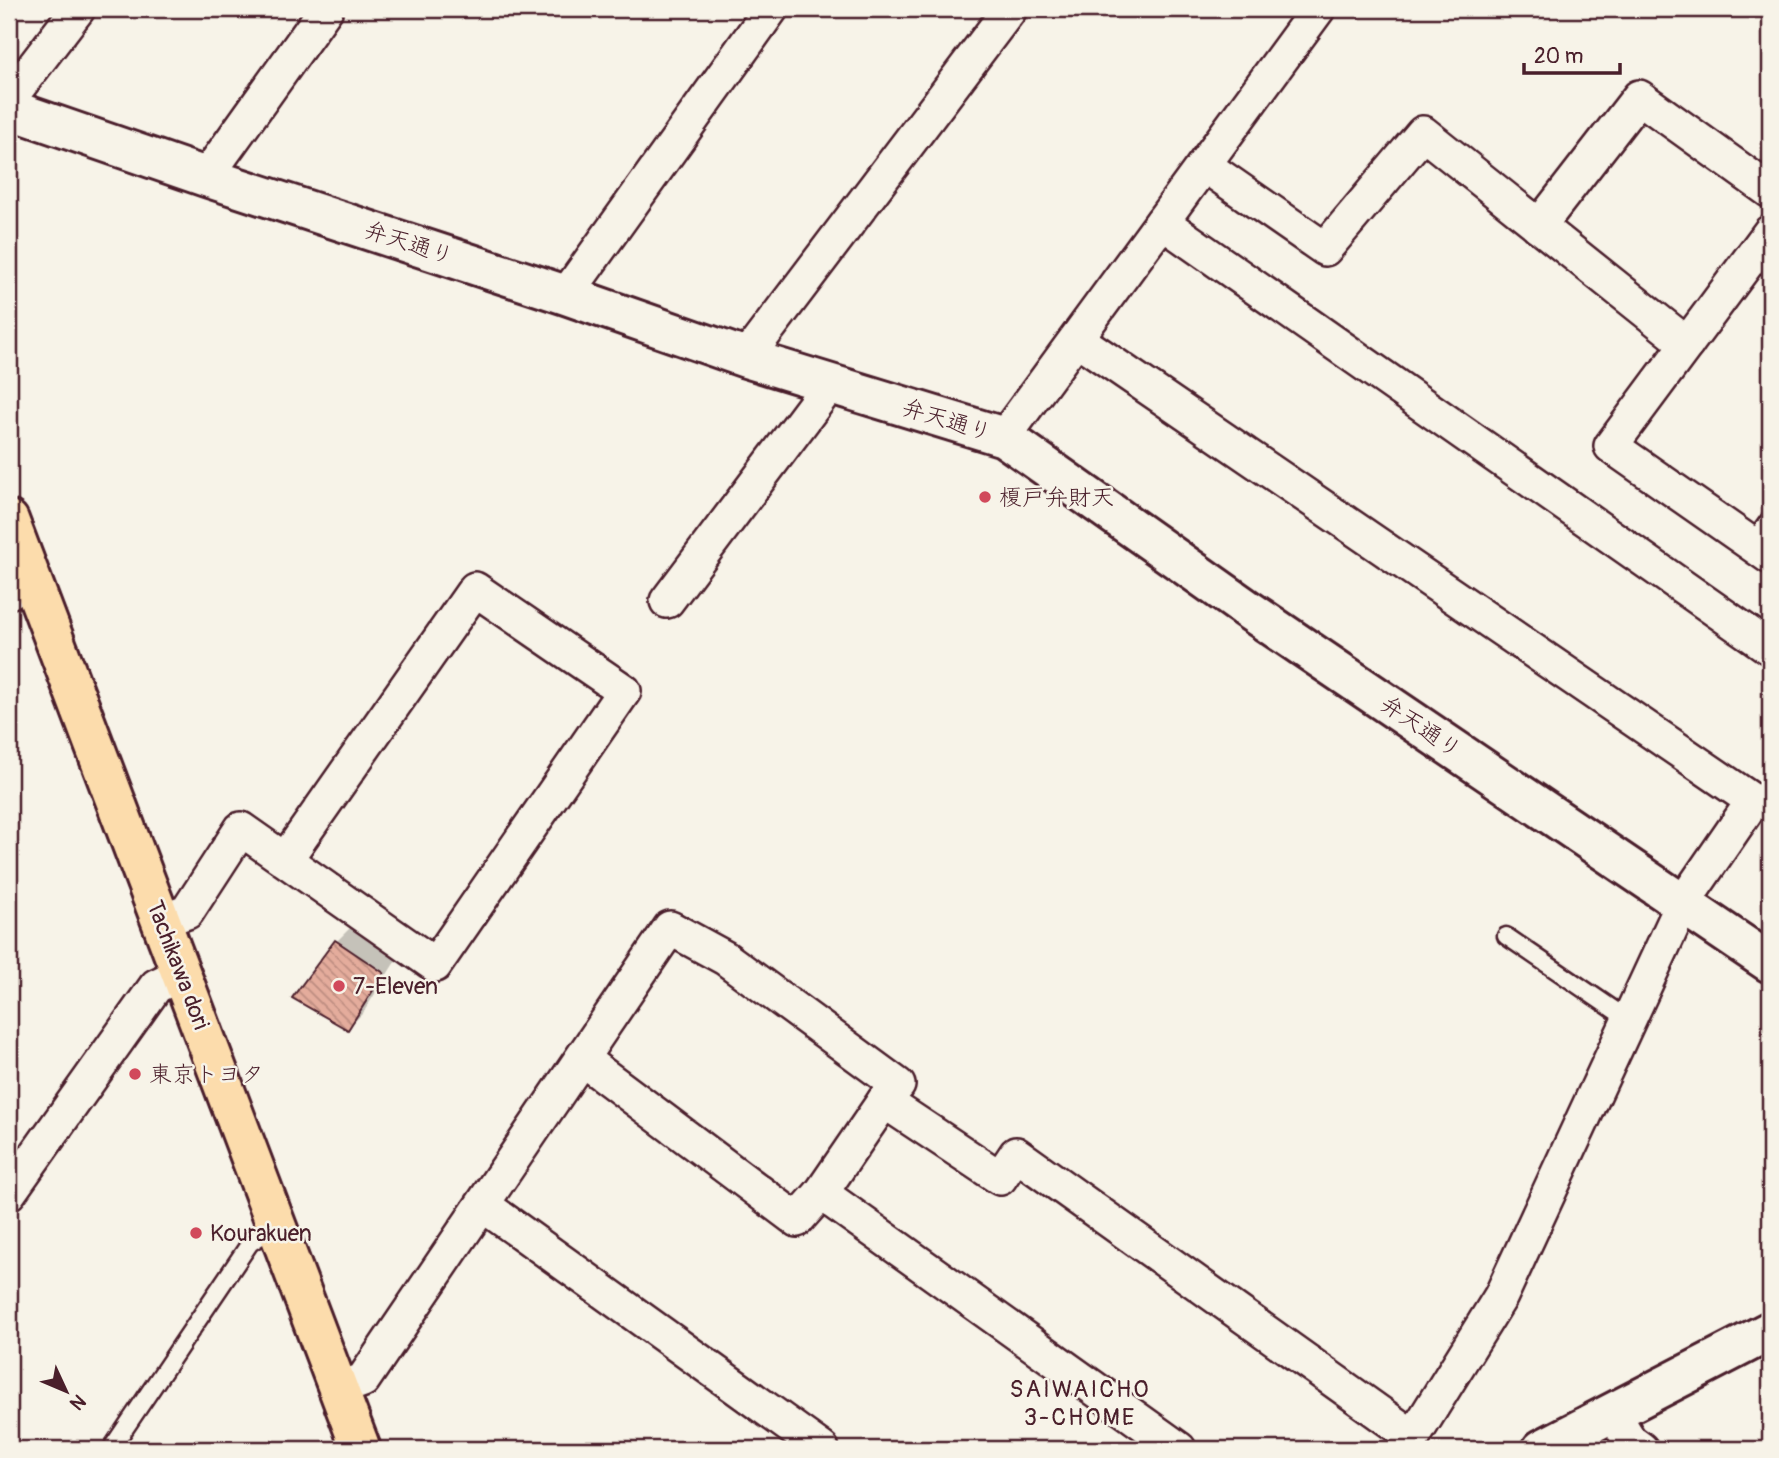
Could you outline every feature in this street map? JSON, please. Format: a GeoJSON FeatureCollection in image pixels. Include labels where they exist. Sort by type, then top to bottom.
{"type":"FeatureCollection","features":[{"type":"Feature","properties":{"kind":"main road","name":"Tachikawa dori"},"geometry":{"type":"LineString","coordinates":[[9,520],[18,580],[161,920],[361,1449]]}},
{"type":"Feature","properties":{"kind":"street"},"geometry":{"type":"LineString","coordinates":[[9,99],[78,9]]}},
{"type":"Feature","properties":{"kind":"street"},"geometry":{"type":"LineString","coordinates":[[206,177],[326,9]]}},
{"type":"Feature","properties":{"kind":"street"},"geometry":{"type":"LineString","coordinates":[[566,295],[771,9]]}},
{"type":"Feature","properties":{"kind":"street"},"geometry":{"type":"LineString","coordinates":[[746,358],[1010,9]]}},
{"type":"Feature","properties":{"kind":"street"},"geometry":{"type":"LineString","coordinates":[[1004,437],[1318,9]]}},
{"type":"Feature","properties":{"kind":"street"},"geometry":{"type":"LineString","coordinates":[[1539,226],[1639,97],[1770,191]]}},
{"type":"Feature","properties":{"kind":"street","name":"弁天通り"},"geometry":{"type":"LineString","coordinates":[[9,109],[746,358],[1004,437],[1258,617],[1770,963]]}},
{"type":"Feature","properties":{"kind":"street"},"geometry":{"type":"LineString","coordinates":[[1204,165],[1325,249],[1423,133],[1687,344]]}},
{"type":"Feature","properties":{"kind":"street"},"geometry":{"type":"LineString","coordinates":[[1161,222],[1770,648]]}},
{"type":"Feature","properties":{"kind":"street"},"geometry":{"type":"LineString","coordinates":[[1764,540],[1611,446],[1770,232]]}},
{"type":"Feature","properties":{"kind":"street"},"geometry":{"type":"LineString","coordinates":[[884,1101],[1000,1178],[1016,1154],[1409,1443],[1501,1296],[1683,903],[1753,801],[1077,339]]}},
{"type":"Feature","properties":{"kind":"street"},"geometry":{"type":"LineString","coordinates":[[667,601],[831,383]]}},
{"type":"Feature","properties":{"kind":"street"},"geometry":{"type":"LineString","coordinates":[[161,920],[187,912],[241,829],[285,860],[435,965],[624,691],[475,589],[285,860]]}},
{"type":"Feature","properties":{"kind":"street"},"geometry":{"type":"LineString","coordinates":[[338,1389],[363,1380],[670,928],[725,958],[898,1085],[884,1101],[821,1193],[797,1220],[582,1059]]}},
{"type":"Feature","properties":{"kind":"street"},"geometry":{"type":"LineString","coordinates":[[9,1193],[156,986],[181,974]]}},
{"type":"Feature","properties":{"kind":"street"},"geometry":{"type":"LineString","coordinates":[[821,1193],[1179,1449]]}},
{"type":"Feature","properties":{"kind":"street"},"geometry":{"type":"LineString","coordinates":[[483,1205],[822,1449]]}},
{"type":"Feature","properties":{"kind":"street"},"geometry":{"type":"LineString","coordinates":[[1542,1449],[1770,1332]]}},
{"type":"Feature","properties":{"kind":"street"},"geometry":{"type":"LineString","coordinates":[[1613,1413],[1630,1441],[1641,1449]]}},
{"type":"Feature","properties":{"kind":"lane"},"geometry":{"type":"LineString","coordinates":[[1506,936],[1629,1020]]}},
{"type":"Feature","properties":{"kind":"lane"},"geometry":{"type":"LineString","coordinates":[[111,1449],[250,1243],[276,1226]]}},
{"type":"Feature","properties":{"kind":"building","name":"7-Eleven"},"geometry":{"type":"Polygon","coordinates":[[[335,940],[384,973],[348,1030],[292,998],[335,940]]]}},
{"type":"Feature","properties":{"kind":"place","name":"榎戸弁財天"},"geometry":{"type":"Point","coordinates":[985,497]}},
{"type":"Feature","properties":{"kind":"place","name":"7-Eleven"},"geometry":{"type":"Point","coordinates":[339,986]}},
{"type":"Feature","properties":{"kind":"place","name":"東京トヨタ"},"geometry":{"type":"Point","coordinates":[135,1074]}},
{"type":"Feature","properties":{"kind":"place","name":"Kourakuen"},"geometry":{"type":"Point","coordinates":[196,1233]}},
{"type":"Feature","properties":{"kind":"district","name":"SAIWAICHO 3-CHOME"},"geometry":{"type":"Point","coordinates":[1080,1403]}}]}
